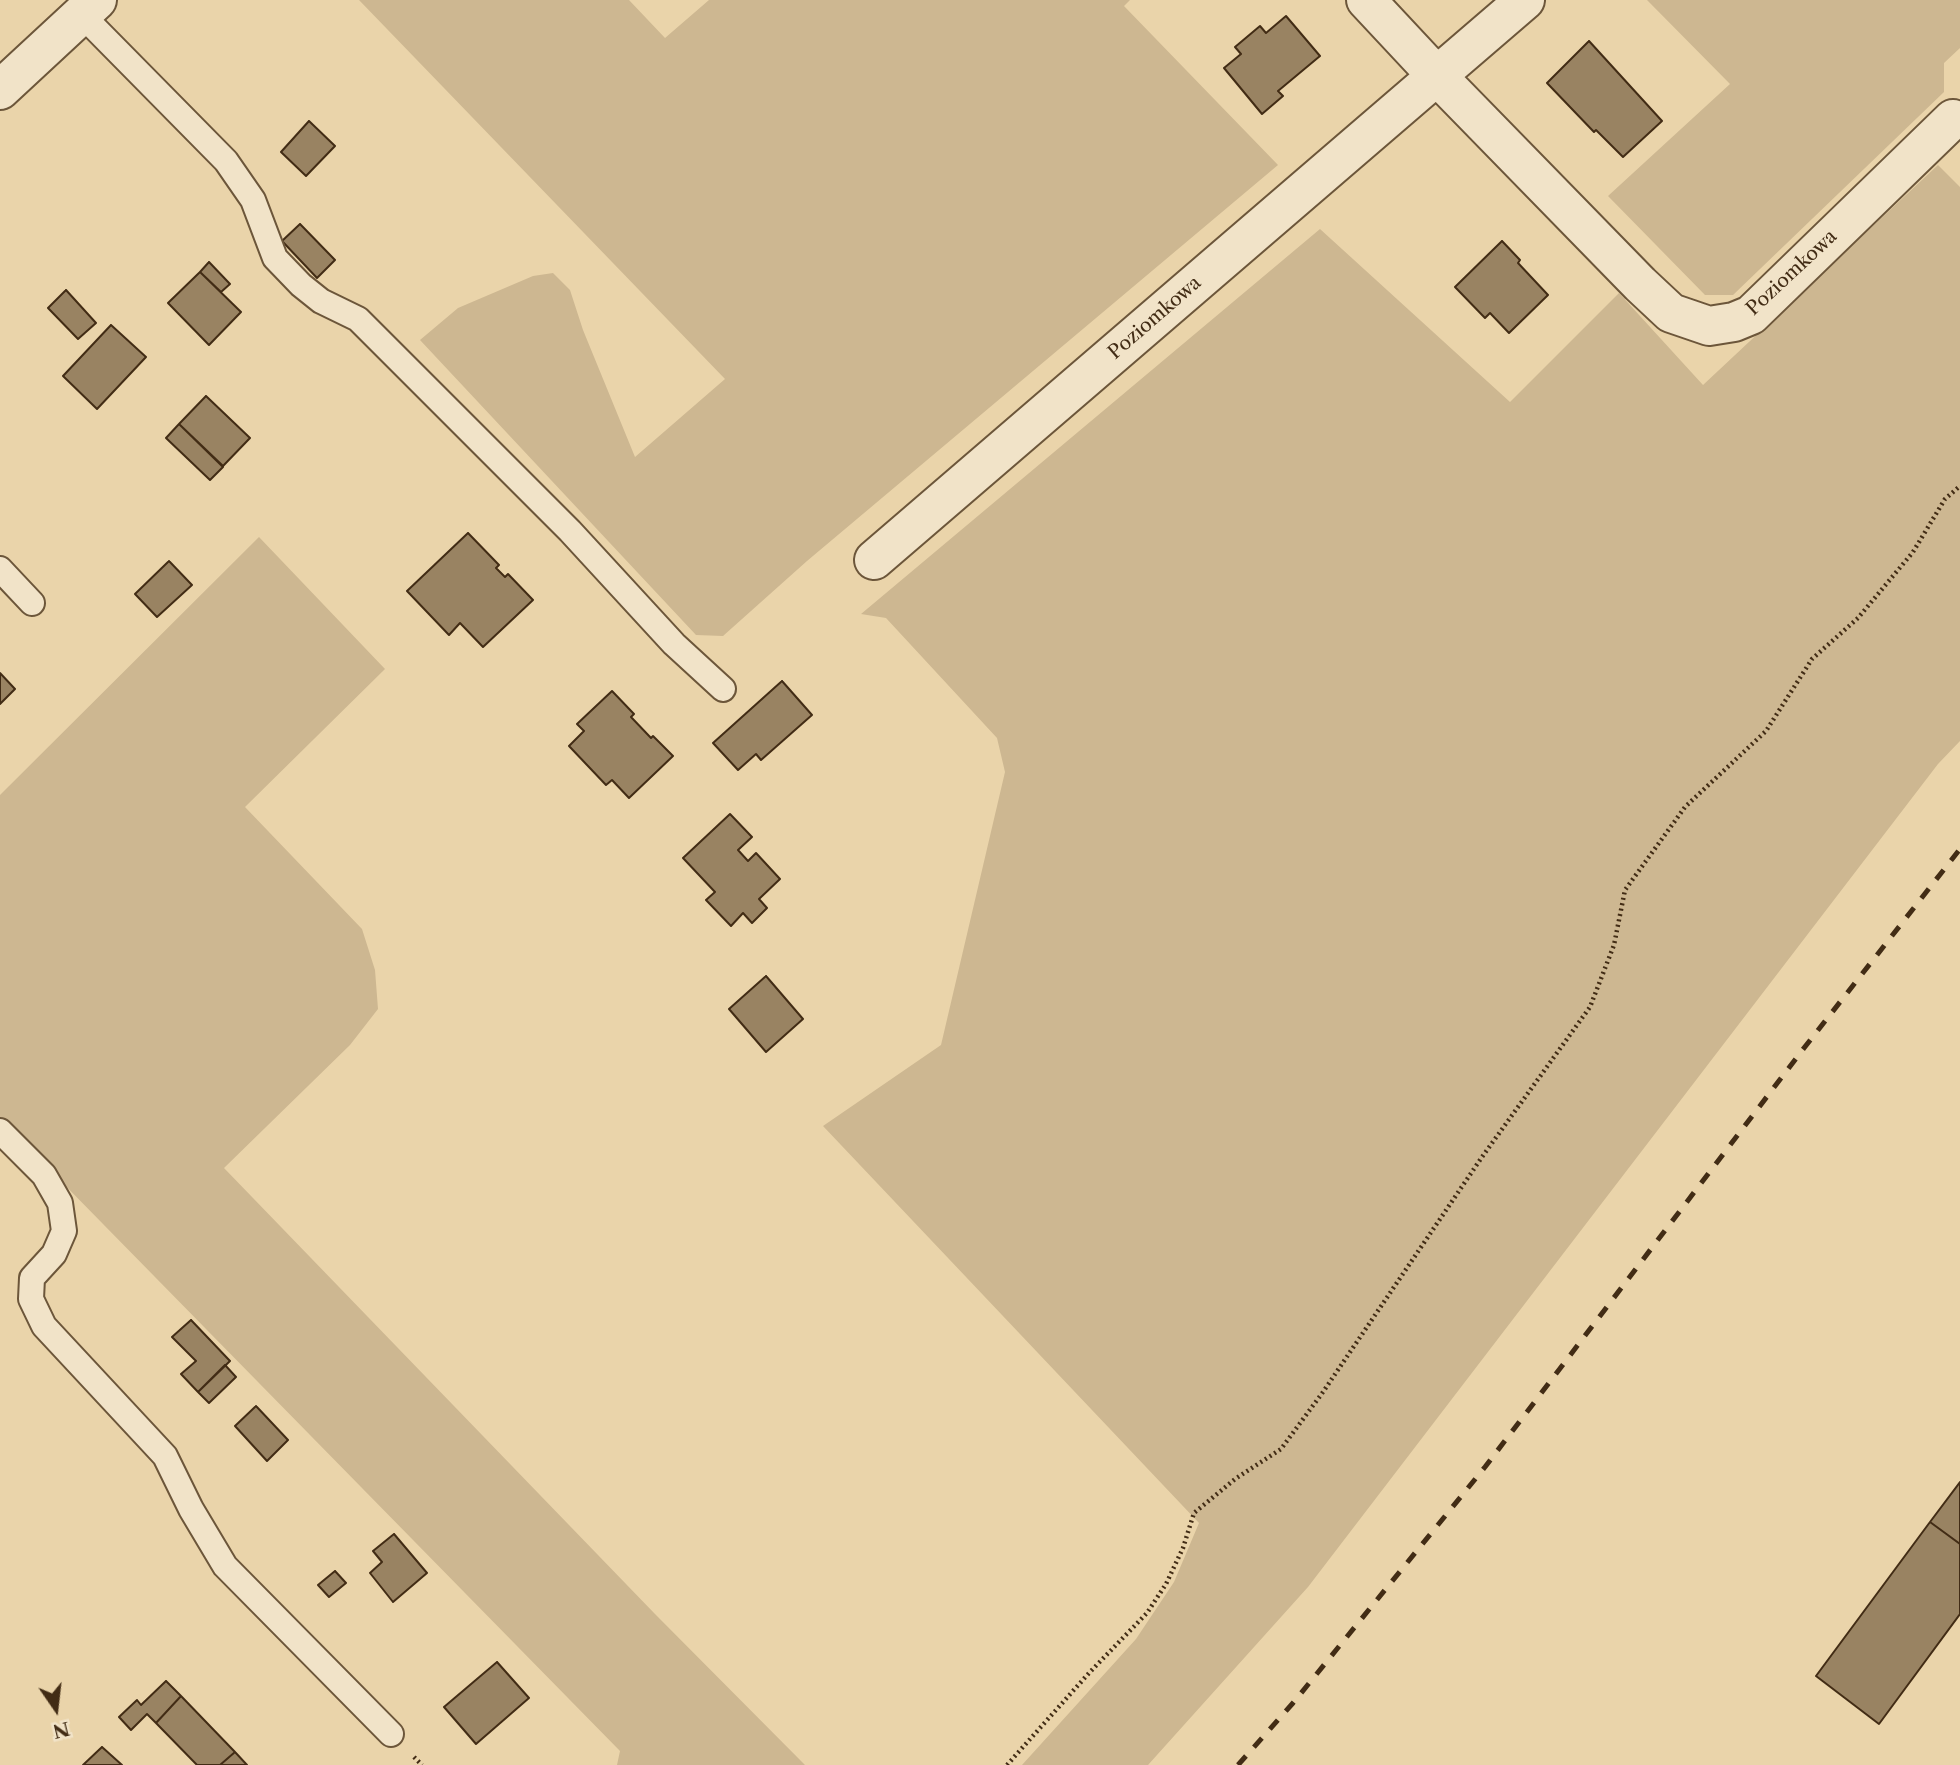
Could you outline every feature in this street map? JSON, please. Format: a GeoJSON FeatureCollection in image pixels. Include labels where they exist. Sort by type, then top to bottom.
{"type":"FeatureCollection","features":[{"type":"Feature","properties":{"kind":"street","name":"Poziomkowa"},"geometry":{"type":"LineString","coordinates":[[1366,0],[1640,284],[1671,313],[1709,326],[1734,322],[1751,314],[1953,119]]}},
{"type":"Feature","properties":{"kind":"street","name":"Poziomkowa"},"geometry":{"type":"LineString","coordinates":[[874,560],[1525,0]]}},
{"type":"Feature","properties":{"kind":"street"},"geometry":{"type":"LineString","coordinates":[[0,90],[89,7]]}},
{"type":"Feature","properties":{"kind":"lane"},"geometry":{"type":"LineString","coordinates":[[89,7],[226,161],[253,200],[275,258],[321,301],[358,319],[570,531],[674,644],[723,689]]}},
{"type":"Feature","properties":{"kind":"lane"},"geometry":{"type":"LineString","coordinates":[[0,569],[32,603]]}},
{"type":"Feature","properties":{"kind":"lane"},"geometry":{"type":"LineString","coordinates":[[0,1131],[44,1175],[60,1203],[64,1231],[54,1254],[32,1278],[32,1299],[44,1326],[165,1456],[191,1509],[225,1566],[391,1734]]}},
{"type":"Feature","properties":{"kind":"path"},"geometry":{"type":"LineString","coordinates":[[1007,1765],[1147,1613],[1166,1584],[1183,1548],[1194,1513],[1235,1479],[1281,1449],[1323,1392],[1482,1157],[1590,1007],[1614,945],[1625,890],[1685,807],[1766,731],[1812,659],[1858,618],[1913,552],[1945,499],[1960,485]]}},
{"type":"Feature","properties":{"kind":"shaded area"},"geometry":{"type":"Polygon","coordinates":[[[359,0],[629,0],[665,38],[709,0],[1130,0],[1124,6],[1278,165],[807,561],[723,636],[696,635],[420,340],[458,308],[533,276],[553,273],[570,290],[583,330],[635,457],[725,379],[359,0]]]}},
{"type":"Feature","properties":{"kind":"shaded area"},"geometry":{"type":"Polygon","coordinates":[[[1647,0],[1960,0],[1960,48],[1944,63],[1944,92],[1733,295],[1705,295],[1608,196],[1730,84],[1647,0]]]}},
{"type":"Feature","properties":{"kind":"shaded area"},"geometry":{"type":"Polygon","coordinates":[[[1938,165],[1960,187],[1960,741],[1938,764],[1308,1587],[1148,1765],[1022,1765],[1136,1639],[1174,1582],[1199,1523],[823,1126],[941,1045],[1005,772],[997,738],[886,618],[861,614],[1320,229],[1510,402],[1619,293],[1703,385],[1938,165]]]}},
{"type":"Feature","properties":{"kind":"shaded area"},"geometry":{"type":"Polygon","coordinates":[[[259,537],[385,669],[245,807],[362,929],[375,970],[378,1009],[350,1045],[224,1168],[655,1614],[805,1765],[617,1765],[620,1751],[0,1119],[0,795],[259,537]]]}},
{"type":"Feature","properties":{"kind":"building"},"geometry":{"type":"Polygon","coordinates":[[[1286,16],[1320,56],[1278,91],[1283,96],[1262,114],[1224,68],[1241,54],[1235,47],[1260,26],[1266,33],[1286,16]]]}},
{"type":"Feature","properties":{"kind":"building"},"geometry":{"type":"Polygon","coordinates":[[[1589,41],[1662,121],[1623,157],[1596,130],[1594,132],[1547,83],[1589,41]]]}},
{"type":"Feature","properties":{"kind":"building"},"geometry":{"type":"Polygon","coordinates":[[[309,121],[335,146],[306,176],[281,152],[309,121]]]}},
{"type":"Feature","properties":{"kind":"building"},"geometry":{"type":"Polygon","coordinates":[[[300,224],[335,260],[317,278],[282,241],[300,224]]]}},
{"type":"Feature","properties":{"kind":"building"},"geometry":{"type":"Polygon","coordinates":[[[1502,241],[1548,295],[1509,333],[1490,313],[1485,318],[1455,287],[1502,241]]]}},
{"type":"Feature","properties":{"kind":"building"},"geometry":{"type":"Polygon","coordinates":[[[209,262],[230,284],[221,292],[200,272],[209,262]]]}},
{"type":"Feature","properties":{"kind":"building"},"geometry":{"type":"Polygon","coordinates":[[[200,272],[241,312],[209,345],[168,303],[200,272]]]}},
{"type":"Feature","properties":{"kind":"building"},"geometry":{"type":"Polygon","coordinates":[[[66,290],[96,323],[78,339],[48,308],[66,290]]]}},
{"type":"Feature","properties":{"kind":"building"},"geometry":{"type":"Polygon","coordinates":[[[111,325],[146,357],[97,409],[63,376],[111,325]]]}},
{"type":"Feature","properties":{"kind":"building"},"geometry":{"type":"Polygon","coordinates":[[[206,396],[250,438],[223,466],[179,424],[206,396]]]}},
{"type":"Feature","properties":{"kind":"building"},"geometry":{"type":"Polygon","coordinates":[[[179,424],[223,467],[210,480],[166,438],[179,424]]]}},
{"type":"Feature","properties":{"kind":"building"},"geometry":{"type":"Polygon","coordinates":[[[468,533],[499,565],[496,568],[505,577],[508,574],[533,600],[483,647],[460,623],[449,635],[407,591],[468,533]]]}},
{"type":"Feature","properties":{"kind":"building"},"geometry":{"type":"Polygon","coordinates":[[[169,561],[192,585],[157,617],[135,594],[169,561]]]}},
{"type":"Feature","properties":{"kind":"building"},"geometry":{"type":"Polygon","coordinates":[[[0,673],[15,689],[0,704],[0,673]]]}},
{"type":"Feature","properties":{"kind":"building"},"geometry":{"type":"Polygon","coordinates":[[[782,681],[812,715],[761,760],[756,754],[738,770],[713,743],[782,681]]]}},
{"type":"Feature","properties":{"kind":"building"},"geometry":{"type":"Polygon","coordinates":[[[612,691],[634,714],[631,717],[673,756],[629,798],[612,780],[606,785],[569,746],[584,731],[577,724],[612,691]]]}},
{"type":"Feature","properties":{"kind":"building"},"geometry":{"type":"Polygon","coordinates":[[[730,814],[752,837],[738,850],[748,861],[756,853],[780,879],[759,899],[767,908],[752,923],[743,913],[731,926],[706,900],[715,892],[683,858],[730,814]]]}},
{"type":"Feature","properties":{"kind":"building"},"geometry":{"type":"Polygon","coordinates":[[[766,976],[803,1019],[766,1052],[729,1009],[766,976]]]}},
{"type":"Feature","properties":{"kind":"building"},"geometry":{"type":"Polygon","coordinates":[[[191,1320],[230,1361],[198,1392],[181,1374],[196,1361],[172,1337],[191,1320]]]}},
{"type":"Feature","properties":{"kind":"building"},"geometry":{"type":"Polygon","coordinates":[[[225,1365],[236,1377],[209,1403],[198,1392],[225,1365]]]}},
{"type":"Feature","properties":{"kind":"building"},"geometry":{"type":"Polygon","coordinates":[[[256,1406],[288,1440],[267,1461],[235,1426],[256,1406]]]}},
{"type":"Feature","properties":{"kind":"building"},"geometry":{"type":"Polygon","coordinates":[[[1960,1482],[1960,1544],[1930,1522],[1960,1482]]]}},
{"type":"Feature","properties":{"kind":"building"},"geometry":{"type":"Polygon","coordinates":[[[1930,1522],[1960,1544],[1960,1614],[1879,1724],[1816,1676],[1930,1522]]]}},
{"type":"Feature","properties":{"kind":"building"},"geometry":{"type":"Polygon","coordinates":[[[394,1534],[427,1573],[393,1602],[370,1573],[382,1562],[373,1551],[394,1534]]]}},
{"type":"Feature","properties":{"kind":"building"},"geometry":{"type":"Polygon","coordinates":[[[335,1571],[346,1583],[329,1597],[318,1585],[335,1571]]]}},
{"type":"Feature","properties":{"kind":"building"},"geometry":{"type":"Polygon","coordinates":[[[497,1662],[529,1698],[476,1744],[444,1707],[497,1662]]]}},
{"type":"Feature","properties":{"kind":"building"},"geometry":{"type":"Polygon","coordinates":[[[166,1681],[181,1696],[156,1723],[147,1714],[131,1730],[119,1717],[137,1700],[141,1705],[166,1681]]]}},
{"type":"Feature","properties":{"kind":"building"},"geometry":{"type":"Polygon","coordinates":[[[181,1696],[235,1752],[220,1765],[197,1765],[156,1723],[181,1696]]]}},
{"type":"Feature","properties":{"kind":"building"},"geometry":{"type":"Polygon","coordinates":[[[102,1747],[122,1765],[83,1765],[102,1747]]]}},
{"type":"Feature","properties":{"kind":"building"},"geometry":{"type":"Polygon","coordinates":[[[235,1752],[247,1765],[220,1765],[235,1752]]]}},
{"type":"Feature","properties":{"kind":"railway"},"geometry":{"type":"LineString","coordinates":[[1238,1765],[1293,1703],[1485,1467],[1804,1048],[1960,849]]}}]}
